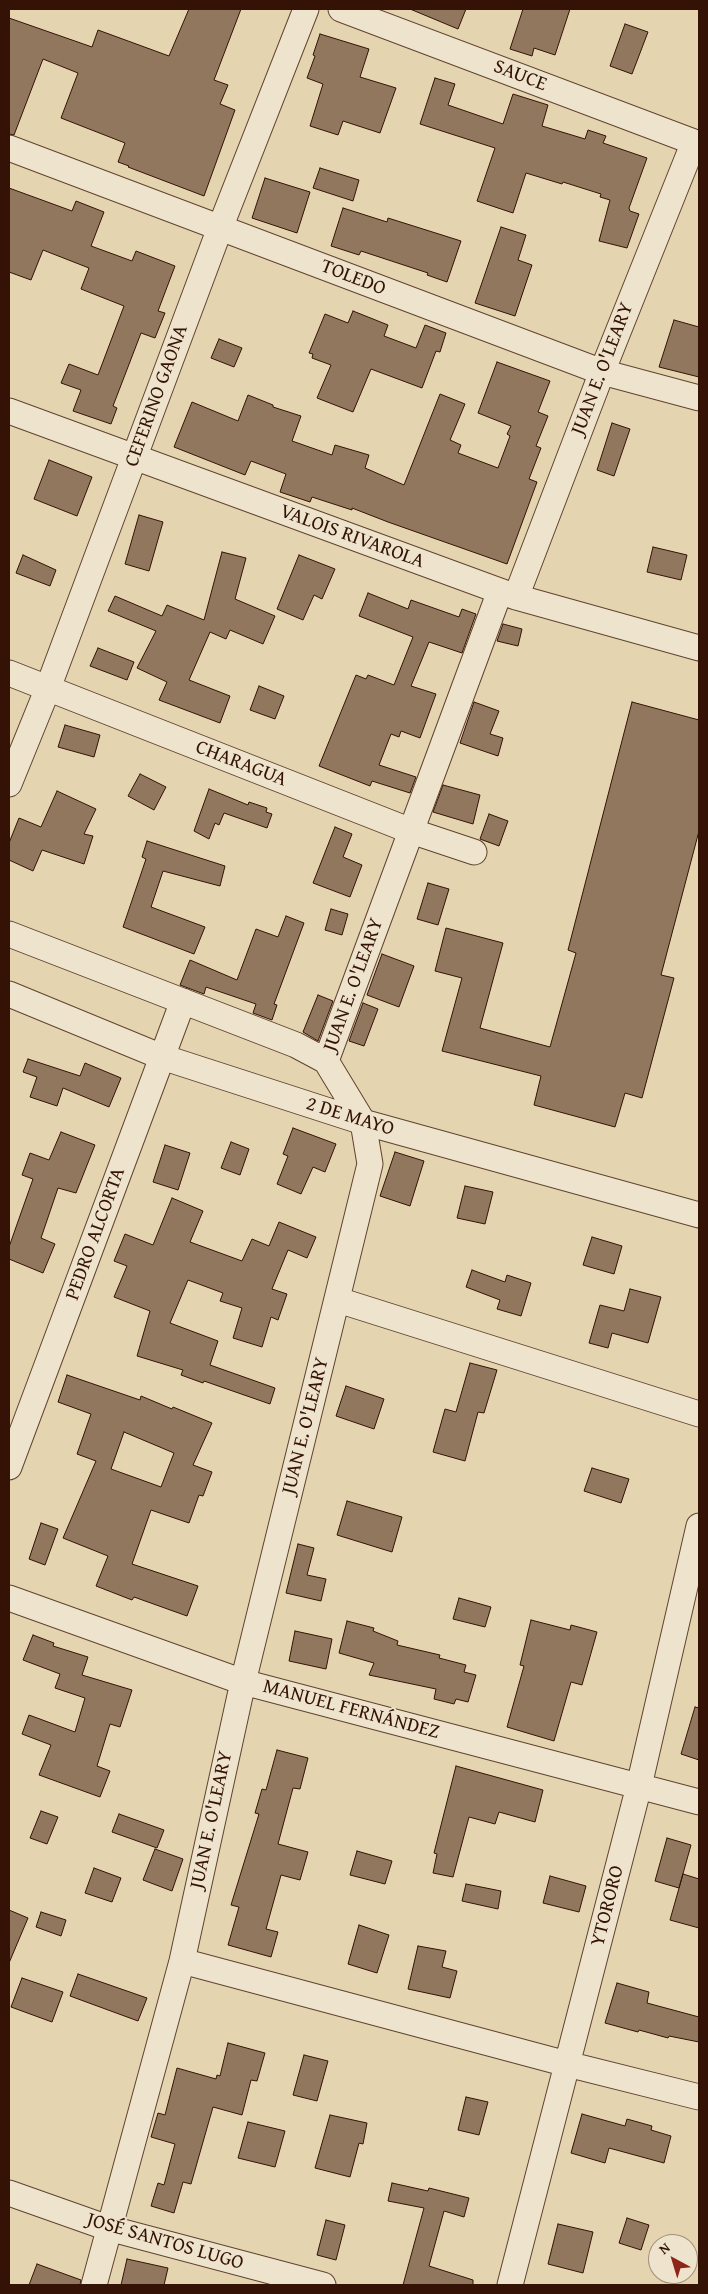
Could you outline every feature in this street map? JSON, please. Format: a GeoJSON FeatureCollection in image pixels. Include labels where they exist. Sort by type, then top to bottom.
{"type":"FeatureCollection","features":[{"type":"Feature","properties":{"kind":"street","name":"CEFERINO GAONA"},"geometry":{"type":"LineString","coordinates":[[9,784],[48,688],[220,228],[306,9]]}},
{"type":"Feature","properties":{"kind":"street","name":"SAUCE"},"geometry":{"type":"LineString","coordinates":[[341,9],[697,143]]}},
{"type":"Feature","properties":{"kind":"street","name":"JUAN E. O'LEARY"},"geometry":{"type":"LineString","coordinates":[[94,2285],[182,1961],[243,1682],[370,1164],[363,1122],[326,1061],[411,831],[697,143]]}},
{"type":"Feature","properties":{"kind":"street","name":"TOLEDO"},"geometry":{"type":"LineString","coordinates":[[9,148],[602,372],[699,398]]}},
{"type":"Feature","properties":{"kind":"street","name":"VALOIS RIVAROLA"},"geometry":{"type":"LineString","coordinates":[[9,411],[508,594],[699,648]]}},
{"type":"Feature","properties":{"kind":"street","name":"CHARAGUA"},"geometry":{"type":"LineString","coordinates":[[9,673],[411,831],[474,852]]}},
{"type":"Feature","properties":{"kind":"street"},"geometry":{"type":"LineString","coordinates":[[9,934],[296,1045],[326,1061]]}},
{"type":"Feature","properties":{"kind":"street","name":"2 DE MAYO"},"geometry":{"type":"LineString","coordinates":[[9,994],[162,1057],[363,1122],[699,1215]]}},
{"type":"Feature","properties":{"kind":"street","name":"PEDRO ALCORTA"},"geometry":{"type":"LineString","coordinates":[[9,1467],[183,1001]]}},
{"type":"Feature","properties":{"kind":"street"},"geometry":{"type":"LineString","coordinates":[[338,1300],[699,1414]]}},
{"type":"Feature","properties":{"kind":"street","name":"YTORORO"},"geometry":{"type":"LineString","coordinates":[[510,2285],[692,1586],[699,1526]]}},
{"type":"Feature","properties":{"kind":"street","name":"MANUEL FERNÁNDEZ"},"geometry":{"type":"LineString","coordinates":[[9,1598],[243,1682],[699,1802]]}},
{"type":"Feature","properties":{"kind":"street"},"geometry":{"type":"LineString","coordinates":[[182,1961],[567,2064],[699,2096]]}},
{"type":"Feature","properties":{"kind":"street","name":"JOSÉ SANTOS LUGO"},"geometry":{"type":"LineString","coordinates":[[9,2193],[108,2228],[323,2285]]}},
{"type":"Feature","properties":{"kind":"building"},"geometry":{"type":"Polygon","coordinates":[[[189,9],[241,9],[214,80],[228,85],[220,104],[235,110],[204,196],[118,162],[125,143],[61,118],[78,73],[43,59],[14,135],[9,134],[9,18],[92,47],[98,30],[169,56],[189,9]]]}},
{"type":"Feature","properties":{"kind":"building"},"geometry":{"type":"Polygon","coordinates":[[[410,9],[466,9],[458,29],[410,9]]]}},
{"type":"Feature","properties":{"kind":"building"},"geometry":{"type":"Polygon","coordinates":[[[523,9],[570,9],[555,55],[534,48],[532,56],[510,49],[523,9]]]}},
{"type":"Feature","properties":{"kind":"building"},"geometry":{"type":"Polygon","coordinates":[[[625,24],[648,32],[632,74],[610,66],[625,24]]]}},
{"type":"Feature","properties":{"kind":"building"},"geometry":{"type":"Polygon","coordinates":[[[320,34],[369,49],[360,77],[396,88],[380,133],[343,121],[338,135],[310,126],[323,84],[307,78],[320,34]]]}},
{"type":"Feature","properties":{"kind":"building"},"geometry":{"type":"Polygon","coordinates":[[[435,78],[455,84],[448,105],[503,124],[513,94],[548,105],[542,126],[585,139],[588,130],[606,136],[603,143],[647,158],[629,208],[630,211],[639,214],[627,248],[599,241],[610,200],[600,197],[601,194],[563,182],[562,184],[526,173],[513,213],[477,201],[495,148],[420,124],[435,78]]]}},
{"type":"Feature","properties":{"kind":"building"},"geometry":{"type":"Polygon","coordinates":[[[320,168],[359,180],[353,201],[313,188],[320,168]]]}},
{"type":"Feature","properties":{"kind":"building"},"geometry":{"type":"Polygon","coordinates":[[[265,178],[310,192],[297,233],[252,218],[265,178]]]}},
{"type":"Feature","properties":{"kind":"building"},"geometry":{"type":"Polygon","coordinates":[[[9,188],[72,211],[76,201],[104,212],[91,246],[132,261],[136,251],[175,266],[158,311],[165,313],[155,338],[141,333],[113,406],[117,408],[111,424],[73,411],[81,390],[61,383],[69,364],[98,375],[124,306],[81,289],[89,268],[43,250],[31,280],[9,272],[9,188]]]}},
{"type":"Feature","properties":{"kind":"building"},"geometry":{"type":"Polygon","coordinates":[[[343,208],[387,222],[388,218],[461,241],[447,282],[427,275],[428,273],[361,251],[359,255],[331,246],[343,208]]]}},
{"type":"Feature","properties":{"kind":"building"},"geometry":{"type":"Polygon","coordinates":[[[501,227],[526,235],[518,260],[532,265],[515,316],[475,303],[501,227]]]}},
{"type":"Feature","properties":{"kind":"building"},"geometry":{"type":"Polygon","coordinates":[[[353,311],[388,325],[384,336],[416,348],[425,325],[446,333],[440,352],[436,351],[422,388],[371,369],[353,412],[317,398],[331,365],[312,358],[313,354],[309,353],[325,314],[348,323],[353,311]]]}},
{"type":"Feature","properties":{"kind":"building"},"geometry":{"type":"Polygon","coordinates":[[[674,320],[699,327],[699,377],[659,367],[674,320]]]}},
{"type":"Feature","properties":{"kind":"building"},"geometry":{"type":"Polygon","coordinates":[[[219,339],[242,348],[234,367],[211,358],[219,339]]]}},
{"type":"Feature","properties":{"kind":"building"},"geometry":{"type":"Polygon","coordinates":[[[497,362],[550,381],[538,412],[548,416],[536,446],[541,448],[529,479],[537,482],[507,564],[352,508],[352,510],[312,497],[310,502],[280,492],[286,474],[251,461],[245,475],[174,447],[192,402],[238,421],[248,395],[273,405],[273,407],[301,416],[292,441],[332,455],[335,445],[369,455],[365,468],[404,485],[440,394],[465,404],[450,440],[461,445],[458,453],[498,468],[510,436],[507,434],[511,426],[478,413],[497,362]]]}},
{"type":"Feature","properties":{"kind":"building"},"geometry":{"type":"Polygon","coordinates":[[[612,423],[630,429],[614,476],[597,470],[612,423]]]}},
{"type":"Feature","properties":{"kind":"building"},"geometry":{"type":"Polygon","coordinates":[[[49,460],[92,477],[77,516],[34,499],[49,460]]]}},
{"type":"Feature","properties":{"kind":"building"},"geometry":{"type":"Polygon","coordinates":[[[139,515],[163,522],[149,571],[125,564],[139,515]]]}},
{"type":"Feature","properties":{"kind":"building"},"geometry":{"type":"Polygon","coordinates":[[[653,547],[687,555],[681,580],[647,572],[653,547]]]}},
{"type":"Feature","properties":{"kind":"building"},"geometry":{"type":"Polygon","coordinates":[[[222,552],[246,558],[235,599],[275,616],[263,644],[230,630],[226,639],[210,632],[189,680],[230,696],[220,723],[159,700],[167,682],[137,668],[156,631],[108,611],[115,596],[162,616],[167,605],[204,620],[222,552]]]}},
{"type":"Feature","properties":{"kind":"building"},"geometry":{"type":"Polygon","coordinates":[[[23,555],[56,570],[50,586],[16,573],[23,555]]]}},
{"type":"Feature","properties":{"kind":"building"},"geometry":{"type":"Polygon","coordinates":[[[299,555],[335,569],[322,599],[314,595],[303,620],[277,609],[299,555]]]}},
{"type":"Feature","properties":{"kind":"building"},"geometry":{"type":"Polygon","coordinates":[[[368,593],[408,609],[411,600],[459,617],[462,609],[476,614],[462,653],[429,642],[411,686],[436,694],[420,738],[401,731],[399,737],[391,734],[379,765],[416,777],[410,793],[372,781],[370,786],[319,766],[356,675],[366,679],[368,675],[394,685],[413,637],[359,616],[368,593]]]}},
{"type":"Feature","properties":{"kind":"building"},"geometry":{"type":"Polygon","coordinates":[[[503,624],[522,629],[518,646],[497,641],[503,624]]]}},
{"type":"Feature","properties":{"kind":"building"},"geometry":{"type":"Polygon","coordinates":[[[98,648],[134,662],[127,680],[90,666],[98,648]]]}},
{"type":"Feature","properties":{"kind":"building"},"geometry":{"type":"Polygon","coordinates":[[[259,686],[284,696],[275,719],[250,710],[259,686]]]}},
{"type":"Feature","properties":{"kind":"building"},"geometry":{"type":"Polygon","coordinates":[[[474,702],[499,711],[490,734],[503,738],[498,756],[460,743],[474,702]]]}},
{"type":"Feature","properties":{"kind":"building"},"geometry":{"type":"Polygon","coordinates":[[[632,702],[699,720],[699,831],[661,975],[674,978],[642,1098],[625,1093],[615,1127],[534,1105],[541,1076],[442,1051],[462,978],[435,971],[446,928],[503,943],[480,1028],[550,1047],[576,953],[568,950],[632,702]]]}},
{"type":"Feature","properties":{"kind":"building"},"geometry":{"type":"Polygon","coordinates":[[[65,725],[100,735],[94,757],[58,747],[65,725]]]}},
{"type":"Feature","properties":{"kind":"building"},"geometry":{"type":"Polygon","coordinates":[[[140,774],[166,787],[154,810],[128,796],[140,774]]]}},
{"type":"Feature","properties":{"kind":"building"},"geometry":{"type":"Polygon","coordinates":[[[443,785],[480,795],[473,824],[433,812],[443,785]]]}},
{"type":"Feature","properties":{"kind":"building"},"geometry":{"type":"Polygon","coordinates":[[[209,789],[248,805],[249,802],[267,808],[266,812],[272,814],[267,828],[224,813],[219,825],[215,823],[209,839],[194,831],[209,789]]]}},
{"type":"Feature","properties":{"kind":"building"},"geometry":{"type":"Polygon","coordinates":[[[57,791],[96,809],[84,834],[93,836],[84,864],[42,850],[33,871],[9,860],[9,843],[19,818],[41,827],[57,791]]]}},
{"type":"Feature","properties":{"kind":"building"},"geometry":{"type":"Polygon","coordinates":[[[489,814],[508,821],[499,846],[480,839],[489,814]]]}},
{"type":"Feature","properties":{"kind":"building"},"geometry":{"type":"Polygon","coordinates":[[[335,827],[352,834],[343,857],[362,865],[350,897],[313,883],[335,827]]]}},
{"type":"Feature","properties":{"kind":"building"},"geometry":{"type":"Polygon","coordinates":[[[147,841],[225,866],[220,886],[163,871],[151,907],[205,927],[194,954],[123,927],[146,859],[142,857],[147,841]]]}},
{"type":"Feature","properties":{"kind":"building"},"geometry":{"type":"Polygon","coordinates":[[[428,883],[449,889],[438,925],[417,919],[428,883]]]}},
{"type":"Feature","properties":{"kind":"building"},"geometry":{"type":"Polygon","coordinates":[[[331,909],[348,914],[342,935],[325,930],[331,909]]]}},
{"type":"Feature","properties":{"kind":"building"},"geometry":{"type":"Polygon","coordinates":[[[286,916],[304,923],[274,1004],[277,1005],[272,1020],[253,1013],[256,1004],[206,987],[204,994],[180,985],[190,960],[237,980],[256,929],[278,937],[286,916]]]}},
{"type":"Feature","properties":{"kind":"building"},"geometry":{"type":"Polygon","coordinates":[[[382,954],[414,966],[399,1007],[367,995],[382,954]]]}},
{"type":"Feature","properties":{"kind":"building"},"geometry":{"type":"Polygon","coordinates":[[[318,995],[333,1001],[318,1041],[303,1032],[318,995]]]}},
{"type":"Feature","properties":{"kind":"building"},"geometry":{"type":"Polygon","coordinates":[[[363,1003],[378,1009],[364,1046],[349,1041],[363,1003]]]}},
{"type":"Feature","properties":{"kind":"building"},"geometry":{"type":"Polygon","coordinates":[[[28,1059],[80,1076],[85,1063],[121,1078],[109,1107],[63,1088],[57,1106],[30,1097],[37,1077],[23,1072],[28,1059]]]}},
{"type":"Feature","properties":{"kind":"building"},"geometry":{"type":"Polygon","coordinates":[[[293,1128],[336,1144],[325,1172],[313,1167],[301,1194],[277,1184],[288,1156],[283,1154],[293,1128]]]}},
{"type":"Feature","properties":{"kind":"building"},"geometry":{"type":"Polygon","coordinates":[[[61,1132],[95,1145],[76,1193],[58,1188],[41,1238],[55,1244],[43,1273],[9,1259],[9,1247],[33,1179],[22,1175],[30,1153],[49,1160],[61,1132]]]}},
{"type":"Feature","properties":{"kind":"building"},"geometry":{"type":"Polygon","coordinates":[[[231,1142],[249,1149],[240,1175],[221,1168],[231,1142]]]}},
{"type":"Feature","properties":{"kind":"building"},"geometry":{"type":"Polygon","coordinates":[[[165,1145],[190,1153],[178,1190],[153,1182],[165,1145]]]}},
{"type":"Feature","properties":{"kind":"building"},"geometry":{"type":"Polygon","coordinates":[[[395,1152],[424,1161],[410,1206],[380,1196],[395,1152]]]}},
{"type":"Feature","properties":{"kind":"building"},"geometry":{"type":"Polygon","coordinates":[[[465,1186],[493,1192],[485,1224],[457,1218],[465,1186]]]}},
{"type":"Feature","properties":{"kind":"building"},"geometry":{"type":"Polygon","coordinates":[[[172,1198],[203,1211],[190,1242],[242,1261],[252,1239],[269,1246],[279,1222],[316,1237],[307,1258],[288,1250],[272,1289],[287,1294],[278,1320],[271,1317],[262,1347],[233,1338],[242,1308],[220,1301],[223,1293],[188,1280],[170,1323],[218,1341],[210,1365],[275,1388],[270,1404],[204,1381],[203,1383],[181,1375],[183,1370],[137,1356],[150,1311],[114,1297],[127,1266],[114,1261],[125,1234],[153,1245],[172,1198]]]}},
{"type":"Feature","properties":{"kind":"building"},"geometry":{"type":"Polygon","coordinates":[[[592,1237],[622,1246],[614,1274],[583,1265],[592,1237]]]}},
{"type":"Feature","properties":{"kind":"building"},"geometry":{"type":"Polygon","coordinates":[[[472,1270],[505,1282],[507,1275],[531,1283],[521,1316],[497,1309],[500,1300],[466,1287],[472,1270]]]}},
{"type":"Feature","properties":{"kind":"building"},"geometry":{"type":"Polygon","coordinates":[[[630,1289],[661,1297],[648,1343],[612,1333],[608,1348],[589,1343],[600,1305],[624,1311],[630,1289]]]}},
{"type":"Feature","properties":{"kind":"building"},"geometry":{"type":"Polygon","coordinates":[[[470,1363],[497,1370],[484,1413],[478,1412],[465,1461],[433,1452],[445,1409],[456,1412],[470,1363]]]}},
{"type":"Feature","properties":{"kind":"building"},"geometry":{"type":"Polygon","coordinates":[[[67,1375],[140,1400],[141,1396],[212,1423],[193,1465],[212,1472],[203,1496],[199,1495],[189,1523],[151,1510],[132,1564],[198,1586],[187,1616],[134,1597],[132,1600],[96,1586],[108,1556],[63,1538],[96,1461],[77,1454],[91,1414],[58,1402],[67,1375]],[[124,1432],[111,1469],[161,1487],[174,1453],[124,1432]]]}},
{"type":"Feature","properties":{"kind":"building"},"geometry":{"type":"Polygon","coordinates":[[[346,1386],[384,1399],[374,1429],[336,1416],[346,1386]]]}},
{"type":"Feature","properties":{"kind":"building"},"geometry":{"type":"Polygon","coordinates":[[[592,1468],[629,1479],[621,1503],[584,1491],[592,1468]]]}},
{"type":"Feature","properties":{"kind":"building"},"geometry":{"type":"Polygon","coordinates":[[[347,1501],[402,1517],[392,1552],[337,1535],[347,1501]]]}},
{"type":"Feature","properties":{"kind":"building"},"geometry":{"type":"Polygon","coordinates":[[[41,1523],[58,1529],[45,1565],[29,1559],[41,1523]]]}},
{"type":"Feature","properties":{"kind":"building"},"geometry":{"type":"Polygon","coordinates":[[[298,1544],[314,1548],[307,1575],[326,1579],[321,1601],[286,1593],[298,1544]]]}},
{"type":"Feature","properties":{"kind":"building"},"geometry":{"type":"Polygon","coordinates":[[[459,1598],[491,1607],[485,1627],[453,1619],[459,1598]]]}},
{"type":"Feature","properties":{"kind":"building"},"geometry":{"type":"Polygon","coordinates":[[[531,1620],[570,1630],[571,1625],[597,1632],[582,1685],[571,1682],[554,1741],[507,1727],[524,1666],[520,1665],[531,1620]]]}},
{"type":"Feature","properties":{"kind":"building"},"geometry":{"type":"Polygon","coordinates":[[[347,1621],[374,1628],[373,1631],[398,1641],[397,1645],[440,1655],[439,1658],[466,1665],[464,1672],[476,1675],[468,1702],[456,1699],[454,1704],[434,1699],[436,1689],[369,1675],[374,1663],[339,1653],[347,1621]]]}},
{"type":"Feature","properties":{"kind":"building"},"geometry":{"type":"Polygon","coordinates":[[[295,1631],[332,1639],[326,1669],[289,1661],[295,1631]]]}},
{"type":"Feature","properties":{"kind":"building"},"geometry":{"type":"Polygon","coordinates":[[[33,1635],[54,1643],[53,1646],[88,1657],[82,1675],[132,1690],[120,1727],[110,1724],[97,1766],[110,1771],[100,1797],[39,1775],[51,1745],[22,1734],[29,1715],[75,1732],[85,1698],[55,1688],[60,1674],[23,1660],[33,1635]]]}},
{"type":"Feature","properties":{"kind":"building"},"geometry":{"type":"Polygon","coordinates":[[[695,1707],[699,1708],[699,1760],[681,1754],[695,1707]]]}},
{"type":"Feature","properties":{"kind":"building"},"geometry":{"type":"Polygon","coordinates":[[[277,1750],[308,1758],[300,1789],[293,1788],[278,1844],[308,1852],[300,1880],[281,1875],[266,1929],[278,1932],[271,1957],[228,1945],[239,1907],[231,1905],[259,1814],[255,1813],[262,1789],[266,1790],[277,1750]]]}},
{"type":"Feature","properties":{"kind":"building"},"geometry":{"type":"Polygon","coordinates":[[[456,1766],[543,1790],[535,1822],[499,1812],[495,1824],[469,1817],[453,1877],[433,1873],[437,1854],[434,1853],[456,1766]]]}},
{"type":"Feature","properties":{"kind":"building"},"geometry":{"type":"Polygon","coordinates":[[[41,1811],[58,1817],[47,1844],[30,1838],[41,1811]]]}},
{"type":"Feature","properties":{"kind":"building"},"geometry":{"type":"Polygon","coordinates":[[[119,1814],[164,1830],[157,1848],[112,1832],[119,1814]]]}},
{"type":"Feature","properties":{"kind":"building"},"geometry":{"type":"Polygon","coordinates":[[[667,1838],[691,1845],[679,1888],[655,1881],[667,1838]]]}},
{"type":"Feature","properties":{"kind":"building"},"geometry":{"type":"Polygon","coordinates":[[[155,1849],[183,1859],[172,1891],[143,1880],[155,1849]]]}},
{"type":"Feature","properties":{"kind":"building"},"geometry":{"type":"Polygon","coordinates":[[[357,1851],[392,1861],[385,1884],[350,1875],[357,1851]]]}},
{"type":"Feature","properties":{"kind":"building"},"geometry":{"type":"Polygon","coordinates":[[[94,1868],[121,1878],[112,1902],[85,1893],[94,1868]]]}},
{"type":"Feature","properties":{"kind":"building"},"geometry":{"type":"Polygon","coordinates":[[[683,1874],[699,1879],[699,1928],[670,1920],[683,1874]]]}},
{"type":"Feature","properties":{"kind":"building"},"geometry":{"type":"Polygon","coordinates":[[[550,1876],[586,1886],[579,1912],[543,1903],[550,1876]]]}},
{"type":"Feature","properties":{"kind":"building"},"geometry":{"type":"Polygon","coordinates":[[[466,1884],[501,1891],[498,1909],[462,1901],[466,1884]]]}},
{"type":"Feature","properties":{"kind":"building"},"geometry":{"type":"Polygon","coordinates":[[[9,1910],[28,1918],[9,1963],[9,1910]]]}},
{"type":"Feature","properties":{"kind":"building"},"geometry":{"type":"Polygon","coordinates":[[[41,1912],[66,1920],[61,1936],[36,1927],[41,1912]]]}},
{"type":"Feature","properties":{"kind":"building"},"geometry":{"type":"Polygon","coordinates":[[[359,1925],[389,1935],[377,1973],[348,1964],[359,1925]]]}},
{"type":"Feature","properties":{"kind":"building"},"geometry":{"type":"Polygon","coordinates":[[[418,1946],[446,1951],[442,1967],[457,1971],[450,1998],[408,1989],[418,1946]]]}},
{"type":"Feature","properties":{"kind":"building"},"geometry":{"type":"Polygon","coordinates":[[[78,1974],[147,1998],[138,2021],[70,1996],[78,1974]]]}},
{"type":"Feature","properties":{"kind":"building"},"geometry":{"type":"Polygon","coordinates":[[[22,1978],[63,1992],[52,2022],[11,2007],[22,1978]]]}},
{"type":"Feature","properties":{"kind":"building"},"geometry":{"type":"Polygon","coordinates":[[[617,1983],[649,1992],[647,2003],[699,2017],[699,2042],[669,2036],[668,2038],[639,2030],[638,2032],[605,2023],[617,1983]]]}},
{"type":"Feature","properties":{"kind":"building"},"geometry":{"type":"Polygon","coordinates":[[[228,2043],[265,2053],[257,2081],[251,2080],[242,2115],[213,2107],[191,2184],[183,2182],[174,2213],[151,2206],[158,2183],[164,2185],[175,2144],[151,2137],[158,2113],[165,2115],[177,2068],[216,2079],[217,2075],[220,2076],[228,2043]]]}},
{"type":"Feature","properties":{"kind":"building"},"geometry":{"type":"Polygon","coordinates":[[[304,2055],[328,2061],[317,2101],[293,2095],[304,2055]]]}},
{"type":"Feature","properties":{"kind":"building"},"geometry":{"type":"Polygon","coordinates":[[[466,2097],[488,2102],[479,2135],[458,2130],[466,2097]]]}},
{"type":"Feature","properties":{"kind":"building"},"geometry":{"type":"Polygon","coordinates":[[[582,2114],[625,2126],[627,2119],[652,2126],[651,2130],[671,2136],[664,2163],[609,2148],[605,2163],[571,2153],[582,2114]]]}},
{"type":"Feature","properties":{"kind":"building"},"geometry":{"type":"Polygon","coordinates":[[[330,2115],[367,2123],[363,2144],[359,2143],[350,2177],[315,2168],[330,2115]]]}},
{"type":"Feature","properties":{"kind":"building"},"geometry":{"type":"Polygon","coordinates":[[[248,2122],[285,2131],[275,2167],[238,2158],[248,2122]]]}},
{"type":"Feature","properties":{"kind":"building"},"geometry":{"type":"Polygon","coordinates":[[[392,2183],[428,2191],[429,2188],[469,2198],[464,2217],[444,2211],[429,2266],[473,2280],[473,2285],[403,2285],[424,2208],[388,2201],[392,2183]]]}},
{"type":"Feature","properties":{"kind":"building"},"geometry":{"type":"Polygon","coordinates":[[[627,2218],[649,2225],[641,2250],[619,2243],[627,2218]]]}},
{"type":"Feature","properties":{"kind":"building"},"geometry":{"type":"Polygon","coordinates":[[[326,2220],[345,2225],[336,2260],[317,2255],[326,2220]]]}},
{"type":"Feature","properties":{"kind":"building"},"geometry":{"type":"Polygon","coordinates":[[[558,2224],[593,2232],[583,2273],[548,2264],[558,2224]]]}},
{"type":"Feature","properties":{"kind":"building"},"geometry":{"type":"Polygon","coordinates":[[[127,2259],[168,2268],[164,2285],[121,2285],[127,2259]]]}},
{"type":"Feature","properties":{"kind":"building"},"geometry":{"type":"Polygon","coordinates":[[[37,2264],[81,2280],[80,2285],[29,2285],[37,2264]]]}}]}
